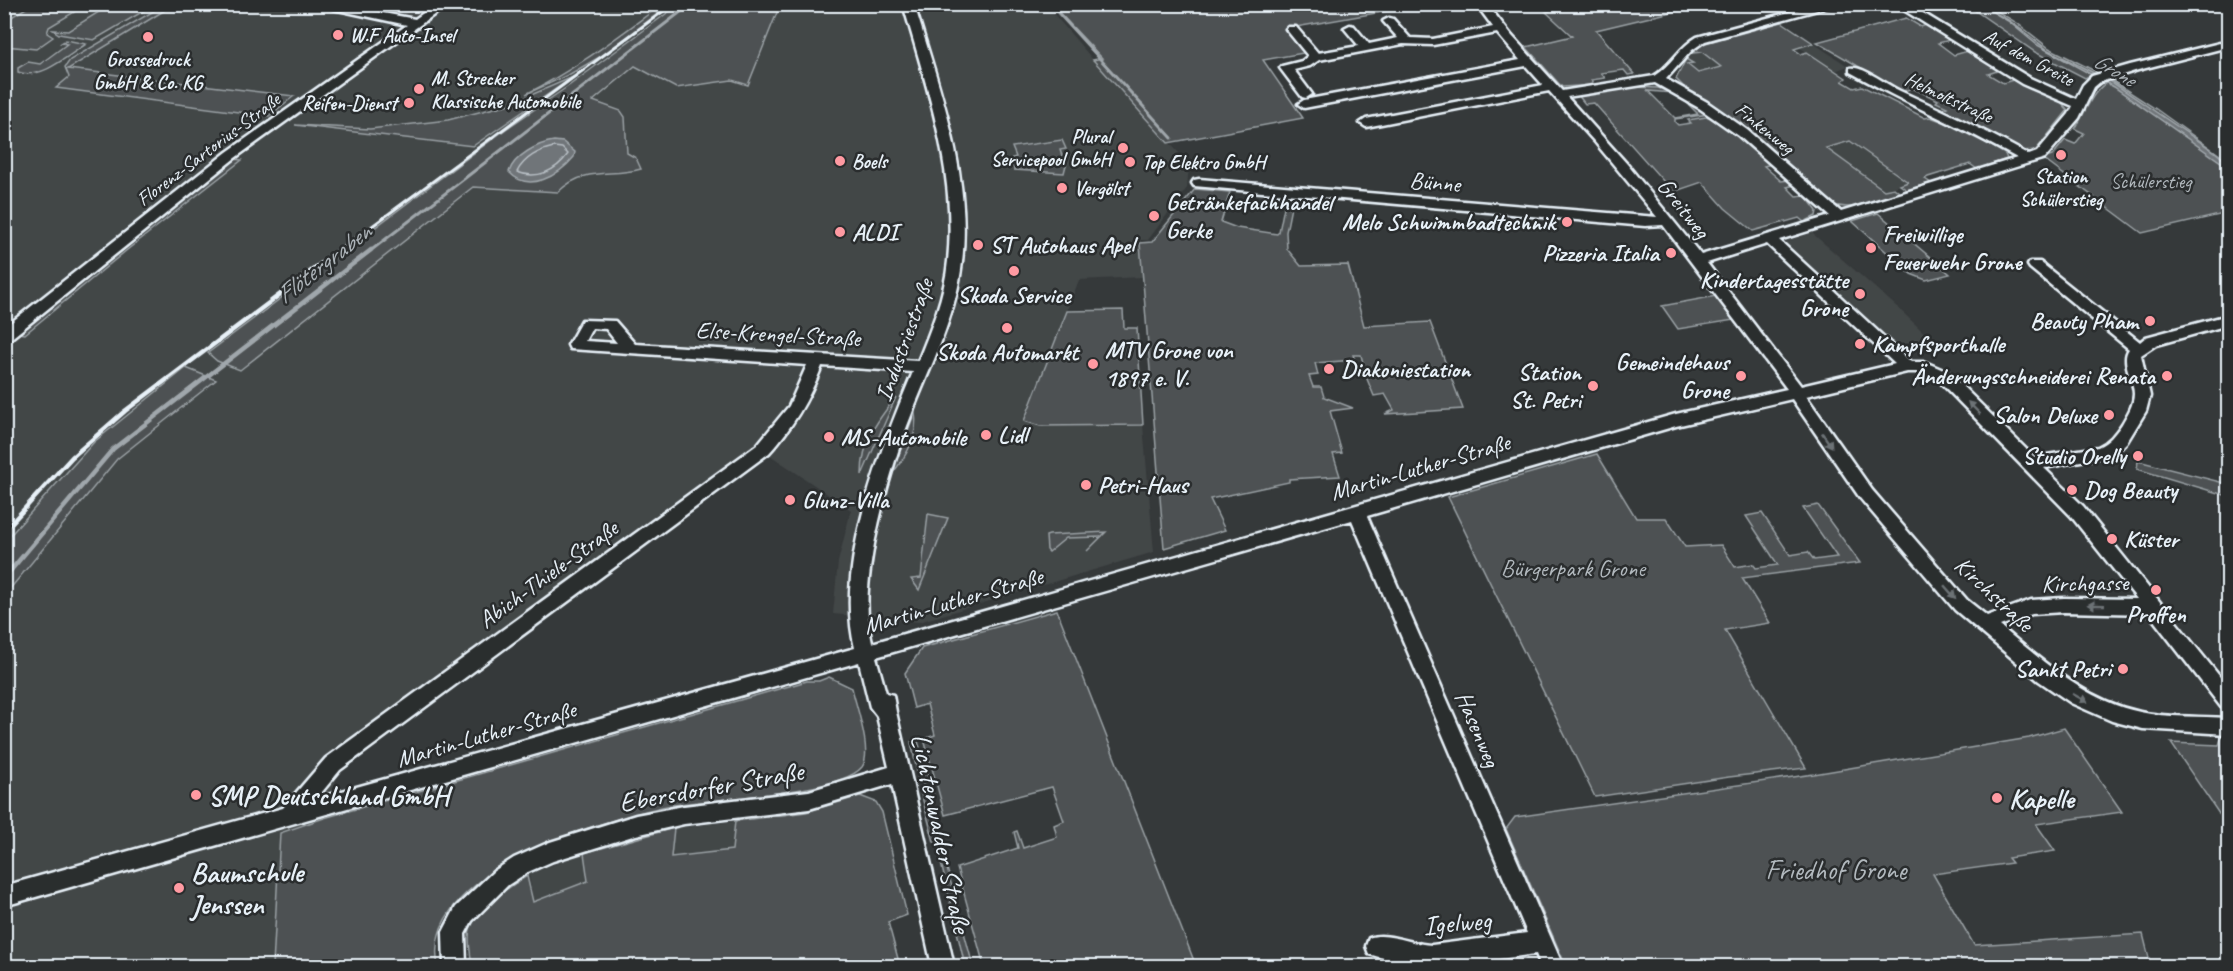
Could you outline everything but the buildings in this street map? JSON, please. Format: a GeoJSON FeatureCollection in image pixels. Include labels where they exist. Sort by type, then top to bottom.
{"type":"FeatureCollection","features":[{"type":"Feature","properties":{"kind":"street"},"geometry":{"type":"LineString","coordinates":[[315,4],[416,23]]}},
{"type":"Feature","properties":{"kind":"street","name":"Florenz-Sartorius-Straße"},"geometry":{"type":"LineString","coordinates":[[4,336],[231,155],[444,4]]}},
{"type":"Feature","properties":{"kind":"street","name":"Industriestraße"},"geometry":{"type":"LineString","coordinates":[[871,651],[857,607],[857,579],[876,493],[896,433],[944,315],[955,263],[957,217],[945,140],[908,4]]}},
{"type":"Feature","properties":{"kind":"street","name":"Greitweg"},"geometry":{"type":"LineString","coordinates":[[1481,4],[1499,29],[1596,136],[1667,221],[1788,377],[1796,392]]}},
{"type":"Feature","properties":{"kind":"street"},"geometry":{"type":"LineString","coordinates":[[1366,123],[1555,91],[1657,79],[1667,74],[1687,48],[1701,39],[1834,4]]}},
{"type":"Feature","properties":{"kind":"street","name":"Auf dem Greite"},"geometry":{"type":"LineString","coordinates":[[1899,4],[2026,81],[2080,105]]}},
{"type":"Feature","properties":{"kind":"street"},"geometry":{"type":"LineString","coordinates":[[1389,21],[1407,41]]}},
{"type":"Feature","properties":{"kind":"street"},"geometry":{"type":"LineString","coordinates":[[1292,28],[1315,57]]}},
{"type":"Feature","properties":{"kind":"street"},"geometry":{"type":"LineString","coordinates":[[1350,28],[1367,48]]}},
{"type":"Feature","properties":{"kind":"street"},"geometry":{"type":"LineString","coordinates":[[1275,60],[1280,66],[1286,68],[1306,64],[1315,57],[1407,41],[1433,42],[1499,29]]}},
{"type":"Feature","properties":{"kind":"street"},"geometry":{"type":"LineString","coordinates":[[1393,43],[1405,56]]}},
{"type":"Feature","properties":{"kind":"street"},"geometry":{"type":"LineString","coordinates":[[1698,261],[2044,153],[2080,105],[2090,85],[2100,78],[2229,44]]}},
{"type":"Feature","properties":{"kind":"street"},"geometry":{"type":"LineString","coordinates":[[2211,48],[2229,57]]}},
{"type":"Feature","properties":{"kind":"street"},"geometry":{"type":"LineString","coordinates":[[1286,68],[1305,99],[1529,62]]}},
{"type":"Feature","properties":{"kind":"street","name":"Helmoltstraße"},"geometry":{"type":"LineString","coordinates":[[1854,70],[1893,92],[1971,127],[2028,159]]}},
{"type":"Feature","properties":{"kind":"street","name":"Finkenweg"},"geometry":{"type":"LineString","coordinates":[[1657,79],[1703,105],[1743,133],[1839,218]]}},
{"type":"Feature","properties":{"kind":"street","name":"Bünne"},"geometry":{"type":"LineString","coordinates":[[1199,183],[1474,209],[1646,222],[1667,221]]}},
{"type":"Feature","properties":{"kind":"street"},"geometry":{"type":"LineString","coordinates":[[1771,240],[1913,367],[1935,370],[1943,376],[2077,511],[2229,702]]}},
{"type":"Feature","properties":{"kind":"street"},"geometry":{"type":"LineString","coordinates":[[2035,265],[2138,348]]}},
{"type":"Feature","properties":{"kind":"street"},"geometry":{"type":"LineString","coordinates":[[2030,464],[2101,452],[2112,447],[2121,438],[2138,411],[2142,396],[2140,379],[2132,357],[2138,348],[2151,341],[2229,320]]}},
{"type":"Feature","properties":{"kind":"street","name":"Else-Krengel-Straße"},"geometry":{"type":"LineString","coordinates":[[630,348],[924,367]]}},
{"type":"Feature","properties":{"kind":"street","name":"Abich-Thiele-Straße"},"geometry":{"type":"LineString","coordinates":[[289,816],[333,764],[763,449],[789,421],[798,407],[817,359]]}},
{"type":"Feature","properties":{"kind":"street","name":"Martin-Luther-Straße"},"geometry":{"type":"LineString","coordinates":[[4,896],[1676,420],[1913,367]]}},
{"type":"Feature","properties":{"kind":"street","name":"Kirchstraße"},"geometry":{"type":"LineString","coordinates":[[1796,392],[1866,495],[1961,605],[1983,625],[2078,697],[2112,713],[2143,721],[2229,726]]}},
{"type":"Feature","properties":{"kind":"street","name":"Hasenweg"},"geometry":{"type":"LineString","coordinates":[[1357,511],[1552,966]]}},
{"type":"Feature","properties":{"kind":"street","name":"Kirchgasse"},"geometry":{"type":"LineString","coordinates":[[1983,625],[2031,607],[2064,605],[2155,607]]}},
{"type":"Feature","properties":{"kind":"street","name":"Lichtenwalder Straße"},"geometry":{"type":"LineString","coordinates":[[871,651],[880,707],[886,712],[943,966]]}},
{"type":"Feature","properties":{"kind":"street","name":"Ebersdorfer Straße"},"geometry":{"type":"LineString","coordinates":[[455,966],[454,932],[464,914],[501,878],[521,865],[550,852],[636,825],[684,815],[809,800],[900,773]]}},
{"type":"Feature","properties":{"kind":"street","name":"Igelweg"},"geometry":{"type":"LineString","coordinates":[[1377,946],[1419,956],[1432,956],[1542,942]]}},
{"type":"Feature","properties":{"kind":"shaded area"},"geometry":{"type":"Polygon","coordinates":[[[5,5],[1046,5],[1189,164],[1187,188],[1148,240],[1140,240],[1143,277],[1079,280],[1024,421],[1040,426],[1143,425],[1154,552],[919,622],[833,614],[838,562],[851,510],[770,455],[341,767],[336,776],[335,785],[310,825],[280,833],[273,966],[5,966],[5,5]]]}},
{"type":"Feature","properties":{"kind":"shaded area"},"geometry":{"type":"Polygon","coordinates":[[[1813,43],[1848,66],[1835,71],[1799,47],[1813,43]]]}},
{"type":"Feature","properties":{"kind":"shaded area"},"geometry":{"type":"Polygon","coordinates":[[[1702,52],[1721,67],[1698,73],[1687,64],[1692,63],[1686,59],[1690,54],[1702,52]]]}},
{"type":"Feature","properties":{"kind":"shaded area"},"geometry":{"type":"Polygon","coordinates":[[[1850,141],[1909,183],[1884,190],[1825,148],[1850,141]]]}},
{"type":"Feature","properties":{"kind":"shaded area","name":"Kindertagesstätte Grone"},"geometry":{"type":"Polygon","coordinates":[[[1812,233],[1936,344],[1901,353],[1787,249],[1785,245],[1787,241],[1812,233]]]}},
{"type":"Feature","properties":{"kind":"shaded area"},"geometry":{"type":"Polygon","coordinates":[[[735,821],[733,850],[671,857],[674,828],[735,821]]]}},
{"type":"Feature","properties":{"kind":"shaded area"},"geometry":{"type":"Polygon","coordinates":[[[584,853],[589,881],[533,902],[529,874],[584,853]]]}},
{"type":"Feature","properties":{"kind":"green space"},"geometry":{"type":"Polygon","coordinates":[[[32,4],[86,5],[49,27],[47,33],[53,37],[36,49],[5,46],[5,21],[32,4]]]}},
{"type":"Feature","properties":{"kind":"green space"},"geometry":{"type":"Polygon","coordinates":[[[175,4],[68,69],[294,96],[269,116],[56,88],[69,77],[65,67],[70,60],[164,5],[175,4]]]}},
{"type":"Feature","properties":{"kind":"green space"},"geometry":{"type":"Polygon","coordinates":[[[110,5],[154,5],[94,40],[59,34],[53,30],[68,31],[110,5]]]}},
{"type":"Feature","properties":{"kind":"green space"},"geometry":{"type":"Polygon","coordinates":[[[661,5],[669,5],[603,55],[570,74],[526,94],[579,64],[661,5]]]}},
{"type":"Feature","properties":{"kind":"green space"},"geometry":{"type":"Polygon","coordinates":[[[678,5],[780,5],[748,85],[732,80],[676,88],[635,66],[593,101],[621,111],[625,117],[627,153],[636,158],[641,169],[589,175],[579,178],[558,192],[473,187],[240,370],[217,361],[208,353],[506,129],[678,5]]]}},
{"type":"Feature","properties":{"kind":"green space"},"geometry":{"type":"Polygon","coordinates":[[[1052,5],[1422,5],[1290,28],[1309,52],[1263,60],[1303,118],[1168,143],[1093,60],[1102,58],[1052,5]]]}},
{"type":"Feature","properties":{"kind":"green space"},"geometry":{"type":"Polygon","coordinates":[[[1542,5],[1701,5],[1596,30],[1634,74],[1628,75],[1624,70],[1601,73],[1605,78],[1591,80],[1594,85],[1562,87],[1526,47],[1572,36],[1546,12],[1550,11],[1542,5]]]}},
{"type":"Feature","properties":{"kind":"green space"},"geometry":{"type":"Polygon","coordinates":[[[1967,5],[1987,5],[2017,23],[2049,48],[2097,72],[2085,78],[2035,52],[1967,5]]]}},
{"type":"Feature","properties":{"kind":"green space"},"geometry":{"type":"Polygon","coordinates":[[[1906,18],[1921,27],[1926,25],[1950,40],[1938,43],[1954,55],[1968,51],[2000,70],[1988,74],[2003,83],[2013,80],[2061,102],[2068,110],[2036,150],[2021,151],[1941,110],[1947,107],[1936,102],[1938,100],[1912,88],[1902,92],[1817,42],[1906,18]]]}},
{"type":"Feature","properties":{"kind":"green space"},"geometry":{"type":"Polygon","coordinates":[[[1782,22],[1813,43],[1794,49],[1801,54],[1807,52],[1846,78],[1842,81],[1854,88],[1862,86],[1925,118],[1930,117],[1961,128],[2005,154],[2007,159],[1977,169],[1970,164],[1928,177],[1925,179],[1931,183],[1907,190],[1900,185],[1908,182],[1850,141],[1826,148],[1884,190],[1894,188],[1900,193],[1857,206],[1831,204],[1749,130],[1676,79],[1686,59],[1693,63],[1687,64],[1698,73],[1721,67],[1702,52],[1693,53],[1702,44],[1782,22]]]}},
{"type":"Feature","properties":{"kind":"green space"},"geometry":{"type":"Polygon","coordinates":[[[66,40],[86,44],[45,70],[27,74],[18,72],[18,68],[28,62],[40,64],[67,44],[61,43],[66,40]]]}},
{"type":"Feature","properties":{"kind":"green space"},"geometry":{"type":"Polygon","coordinates":[[[573,77],[473,146],[295,125],[370,129],[448,120],[510,104],[573,77]]]}},
{"type":"Feature","properties":{"kind":"green space","name":"Schülerstieg"},"geometry":{"type":"Polygon","coordinates":[[[2111,80],[2228,161],[2228,213],[2142,233],[2043,159],[2052,156],[2065,140],[2075,144],[2084,133],[2075,129],[2090,102],[2099,89],[2111,80]]]}},
{"type":"Feature","properties":{"kind":"green space"},"geometry":{"type":"Polygon","coordinates":[[[1636,87],[1658,88],[1674,93],[1648,91],[1675,118],[1698,114],[1681,97],[1709,114],[1675,119],[1678,125],[1691,123],[1688,120],[1712,116],[1772,164],[1764,166],[1781,181],[1790,180],[1795,185],[1787,187],[1796,196],[1805,195],[1817,211],[1816,216],[1804,222],[1799,218],[1753,231],[1725,208],[1702,182],[1673,192],[1594,103],[1585,104],[1578,95],[1636,87]]]}},
{"type":"Feature","properties":{"kind":"green space"},"geometry":{"type":"Polygon","coordinates":[[[1062,140],[1066,149],[1060,150],[1064,161],[1067,161],[1064,173],[1014,170],[1012,158],[1016,157],[1012,147],[1062,140]]]}},
{"type":"Feature","properties":{"kind":"green space"},"geometry":{"type":"Polygon","coordinates":[[[234,159],[242,160],[25,334],[19,333],[19,331],[234,159]]]}},
{"type":"Feature","properties":{"kind":"green space"},"geometry":{"type":"Polygon","coordinates":[[[1195,189],[1230,192],[1221,222],[1237,228],[1277,234],[1286,197],[1293,197],[1286,232],[1287,249],[1301,266],[1348,265],[1364,326],[1430,322],[1463,409],[1385,414],[1394,410],[1385,394],[1374,396],[1361,355],[1353,355],[1355,360],[1315,363],[1318,375],[1309,376],[1313,387],[1321,387],[1324,397],[1353,408],[1330,411],[1342,453],[1333,454],[1340,476],[1289,479],[1289,482],[1210,499],[1225,530],[1164,548],[1140,243],[1152,242],[1195,189]]]}},
{"type":"Feature","properties":{"kind":"green space"},"geometry":{"type":"Polygon","coordinates":[[[1878,213],[1950,274],[1926,280],[1911,274],[1852,221],[1878,213]]]}},
{"type":"Feature","properties":{"kind":"green space"},"geometry":{"type":"Polygon","coordinates":[[[1716,296],[1734,320],[1678,329],[1662,306],[1716,296]]]}},
{"type":"Feature","properties":{"kind":"green space","name":"MTV Grone von 1897 e. V."},"geometry":{"type":"Polygon","coordinates":[[[1123,310],[1124,328],[1137,328],[1143,425],[1040,426],[1024,421],[1067,311],[1123,310]]]}},
{"type":"Feature","properties":{"kind":"green space"},"geometry":{"type":"Polygon","coordinates":[[[186,368],[216,380],[117,459],[5,595],[5,541],[94,442],[186,368]]]}},
{"type":"Feature","properties":{"kind":"green space"},"geometry":{"type":"Polygon","coordinates":[[[896,397],[862,475],[867,442],[882,415],[896,397]]]}},
{"type":"Feature","properties":{"kind":"green space"},"geometry":{"type":"Polygon","coordinates":[[[915,412],[915,429],[910,446],[891,475],[915,412]]]}},
{"type":"Feature","properties":{"kind":"green space","name":"Bürgerpark Grone"},"geometry":{"type":"Polygon","coordinates":[[[1597,454],[1636,518],[1666,518],[1685,547],[1721,545],[1735,567],[1753,564],[1756,568],[1778,565],[1746,516],[1762,513],[1790,555],[1808,552],[1814,560],[1837,557],[1803,508],[1818,505],[1860,563],[1742,578],[1770,623],[1725,630],[1806,768],[1595,797],[1448,497],[1597,454]]]}},
{"type":"Feature","properties":{"kind":"green space"},"geometry":{"type":"Polygon","coordinates":[[[2138,461],[2228,484],[2228,496],[2137,469],[2138,461]]]}},
{"type":"Feature","properties":{"kind":"green space"},"geometry":{"type":"Polygon","coordinates":[[[928,514],[948,518],[919,590],[911,579],[921,578],[928,514]]]}},
{"type":"Feature","properties":{"kind":"green space"},"geometry":{"type":"Polygon","coordinates":[[[1106,532],[1101,537],[1066,538],[1049,552],[1046,536],[1106,532]]]}},
{"type":"Feature","properties":{"kind":"green space"},"geometry":{"type":"Polygon","coordinates":[[[1057,610],[1196,966],[984,966],[957,868],[1018,848],[1014,832],[1017,831],[1023,848],[1057,837],[1054,825],[1064,821],[1052,787],[945,815],[924,739],[935,735],[927,704],[914,708],[905,673],[922,648],[1057,610]]]}},
{"type":"Feature","properties":{"kind":"green space"},"geometry":{"type":"Polygon","coordinates":[[[829,677],[852,688],[863,729],[865,760],[862,767],[849,776],[828,784],[801,789],[659,808],[584,829],[537,847],[493,871],[460,899],[445,919],[441,929],[437,953],[438,966],[273,966],[280,833],[324,818],[807,681],[819,681],[829,677]]]}},
{"type":"Feature","properties":{"kind":"green space","name":"Friedhof Grone"},"geometry":{"type":"Polygon","coordinates":[[[2064,728],[2122,812],[2036,824],[2055,851],[2008,858],[2012,863],[1933,874],[1974,945],[2143,934],[2151,966],[1566,966],[1506,829],[1515,817],[1814,774],[2029,738],[2064,728]]]}},
{"type":"Feature","properties":{"kind":"green space"},"geometry":{"type":"Polygon","coordinates":[[[2222,736],[2228,737],[2228,827],[2171,743],[2219,745],[2222,736]]]}},
{"type":"Feature","properties":{"kind":"green space"},"geometry":{"type":"Polygon","coordinates":[[[918,741],[933,793],[919,781],[911,742],[918,741]]]}},
{"type":"Feature","properties":{"kind":"green space"},"geometry":{"type":"Polygon","coordinates":[[[921,793],[931,800],[941,842],[934,842],[921,793]]]}},
{"type":"Feature","properties":{"kind":"green space"},"geometry":{"type":"Polygon","coordinates":[[[860,796],[876,802],[882,812],[907,915],[888,922],[900,966],[472,966],[469,939],[473,922],[494,899],[527,876],[533,902],[588,881],[584,853],[674,828],[671,857],[732,850],[735,821],[806,812],[860,796]]]}},
{"type":"Feature","properties":{"kind":"green space"},"geometry":{"type":"Polygon","coordinates":[[[944,857],[973,966],[965,966],[941,863],[944,857]]]}},
{"type":"Feature","properties":{"kind":"water"},"geometry":{"type":"Polygon","coordinates":[[[1981,5],[2008,20],[2048,50],[2110,81],[2215,152],[2228,163],[2228,167],[2114,87],[2037,45],[2008,21],[1981,5]]]}},
{"type":"Feature","properties":{"kind":"water"},"geometry":{"type":"Polygon","coordinates":[[[554,141],[563,142],[575,152],[574,157],[560,170],[543,180],[534,182],[517,178],[509,172],[516,161],[527,151],[554,141]]]}},
{"type":"Feature","properties":{"kind":"waterway","name":"Flötergraben"},"geometry":{"type":"LineString","coordinates":[[369,252],[691,4]]}},
{"type":"Feature","properties":{"kind":"waterway"},"geometry":{"type":"LineString","coordinates":[[1050,4],[1172,138]]}},
{"type":"Feature","properties":{"kind":"waterway","name":"Flötergraben"},"geometry":{"type":"LineString","coordinates":[[11,570],[113,449],[371,250]]}},
{"type":"Feature","properties":{"kind":"waterway","name":"Flötergraben"},"geometry":{"type":"LineString","coordinates":[[4,578],[12,568]]}},
{"type":"Feature","properties":{"kind":"railway"},"geometry":{"type":"LineString","coordinates":[[337,252],[673,4]]}},
{"type":"Feature","properties":{"kind":"railway"},"geometry":{"type":"LineString","coordinates":[[4,531],[72,457],[125,411],[339,250]]}},
{"type":"Feature","properties":{"kind":"place","name":"W.F Auto-Insel"},"geometry":{"type":"Point","coordinates":[338,35]}},
{"type":"Feature","properties":{"kind":"place","name":"Grossedruck GmbH & Co. KG"},"geometry":{"type":"Point","coordinates":[148,37]}},
{"type":"Feature","properties":{"kind":"place","name":"M. Strecker Klassische Automobile"},"geometry":{"type":"Point","coordinates":[419,89]}},
{"type":"Feature","properties":{"kind":"place","name":"Reifen-Dienst"},"geometry":{"type":"Point","coordinates":[409,103]}},
{"type":"Feature","properties":{"kind":"place","name":"Plural Servicepool GmbH"},"geometry":{"type":"Point","coordinates":[1123,148]}},
{"type":"Feature","properties":{"kind":"place","name":"Station Schülerstieg"},"geometry":{"type":"Point","coordinates":[2061,155]}},
{"type":"Feature","properties":{"kind":"place","name":"Boels"},"geometry":{"type":"Point","coordinates":[840,161]}},
{"type":"Feature","properties":{"kind":"place","name":"Top Elektro GmbH"},"geometry":{"type":"Point","coordinates":[1130,162]}},
{"type":"Feature","properties":{"kind":"place","name":"Vergölst"},"geometry":{"type":"Point","coordinates":[1062,188]}},
{"type":"Feature","properties":{"kind":"place","name":"Getränkefachhandel Gerke"},"geometry":{"type":"Point","coordinates":[1154,216]}},
{"type":"Feature","properties":{"kind":"place","name":"Melo Schwimmbadtechnik"},"geometry":{"type":"Point","coordinates":[1567,222]}},
{"type":"Feature","properties":{"kind":"place","name":"ALDI"},"geometry":{"type":"Point","coordinates":[840,232]}},
{"type":"Feature","properties":{"kind":"place","name":"ST Autohaus Apel"},"geometry":{"type":"Point","coordinates":[978,245]}},
{"type":"Feature","properties":{"kind":"place","name":"Freiwillige Feuerwehr Grone"},"geometry":{"type":"Point","coordinates":[1871,248]}},
{"type":"Feature","properties":{"kind":"place","name":"Pizzeria Italia"},"geometry":{"type":"Point","coordinates":[1671,253]}},
{"type":"Feature","properties":{"kind":"place","name":"Skoda Service"},"geometry":{"type":"Point","coordinates":[1014,271]}},
{"type":"Feature","properties":{"kind":"place","name":"Kindertagesstätte Grone"},"geometry":{"type":"Point","coordinates":[1860,294]}},
{"type":"Feature","properties":{"kind":"place","name":"Beauty Pham"},"geometry":{"type":"Point","coordinates":[2150,321]}},
{"type":"Feature","properties":{"kind":"place","name":"Skoda Automarkt"},"geometry":{"type":"Point","coordinates":[1007,328]}},
{"type":"Feature","properties":{"kind":"place","name":"Kampfsporthalle"},"geometry":{"type":"Point","coordinates":[1860,344]}},
{"type":"Feature","properties":{"kind":"place","name":"MTV Grone von 1897 e. V."},"geometry":{"type":"Point","coordinates":[1093,364]}},
{"type":"Feature","properties":{"kind":"place","name":"Diakoniestation"},"geometry":{"type":"Point","coordinates":[1329,369]}},
{"type":"Feature","properties":{"kind":"place","name":"Gemeindehaus Grone"},"geometry":{"type":"Point","coordinates":[1741,376]}},
{"type":"Feature","properties":{"kind":"place","name":"Änderungsschneiderei Renata"},"geometry":{"type":"Point","coordinates":[2167,376]}},
{"type":"Feature","properties":{"kind":"place","name":"Station St. Petri"},"geometry":{"type":"Point","coordinates":[1593,386]}},
{"type":"Feature","properties":{"kind":"place","name":"Salon Deluxe"},"geometry":{"type":"Point","coordinates":[2109,415]}},
{"type":"Feature","properties":{"kind":"place","name":"Lidl"},"geometry":{"type":"Point","coordinates":[986,435]}},
{"type":"Feature","properties":{"kind":"place","name":"MS-Automobile"},"geometry":{"type":"Point","coordinates":[829,437]}},
{"type":"Feature","properties":{"kind":"place","name":"Studio Orelly"},"geometry":{"type":"Point","coordinates":[2138,456]}},
{"type":"Feature","properties":{"kind":"place","name":"Petri-Haus"},"geometry":{"type":"Point","coordinates":[1086,485]}},
{"type":"Feature","properties":{"kind":"place","name":"Dog Beauty"},"geometry":{"type":"Point","coordinates":[2072,490]}},
{"type":"Feature","properties":{"kind":"place","name":"Glunz-Villa"},"geometry":{"type":"Point","coordinates":[790,500]}},
{"type":"Feature","properties":{"kind":"place","name":"Küster"},"geometry":{"type":"Point","coordinates":[2112,539]}},
{"type":"Feature","properties":{"kind":"place","name":"Proffen"},"geometry":{"type":"Point","coordinates":[2156,590]}},
{"type":"Feature","properties":{"kind":"place","name":"Sankt Petri"},"geometry":{"type":"Point","coordinates":[2123,669]}},
{"type":"Feature","properties":{"kind":"place","name":"SMP Deutschland GmbH"},"geometry":{"type":"Point","coordinates":[196,795]}},
{"type":"Feature","properties":{"kind":"place","name":"Kapelle"},"geometry":{"type":"Point","coordinates":[1997,798]}},
{"type":"Feature","properties":{"kind":"place","name":"Baumschule Jenssen"},"geometry":{"type":"Point","coordinates":[179,888]}},
{"type":"Feature","properties":{"kind":"water label","name":"Grone"},"geometry":{"type":"Point","coordinates":[2115,69]}}]}
